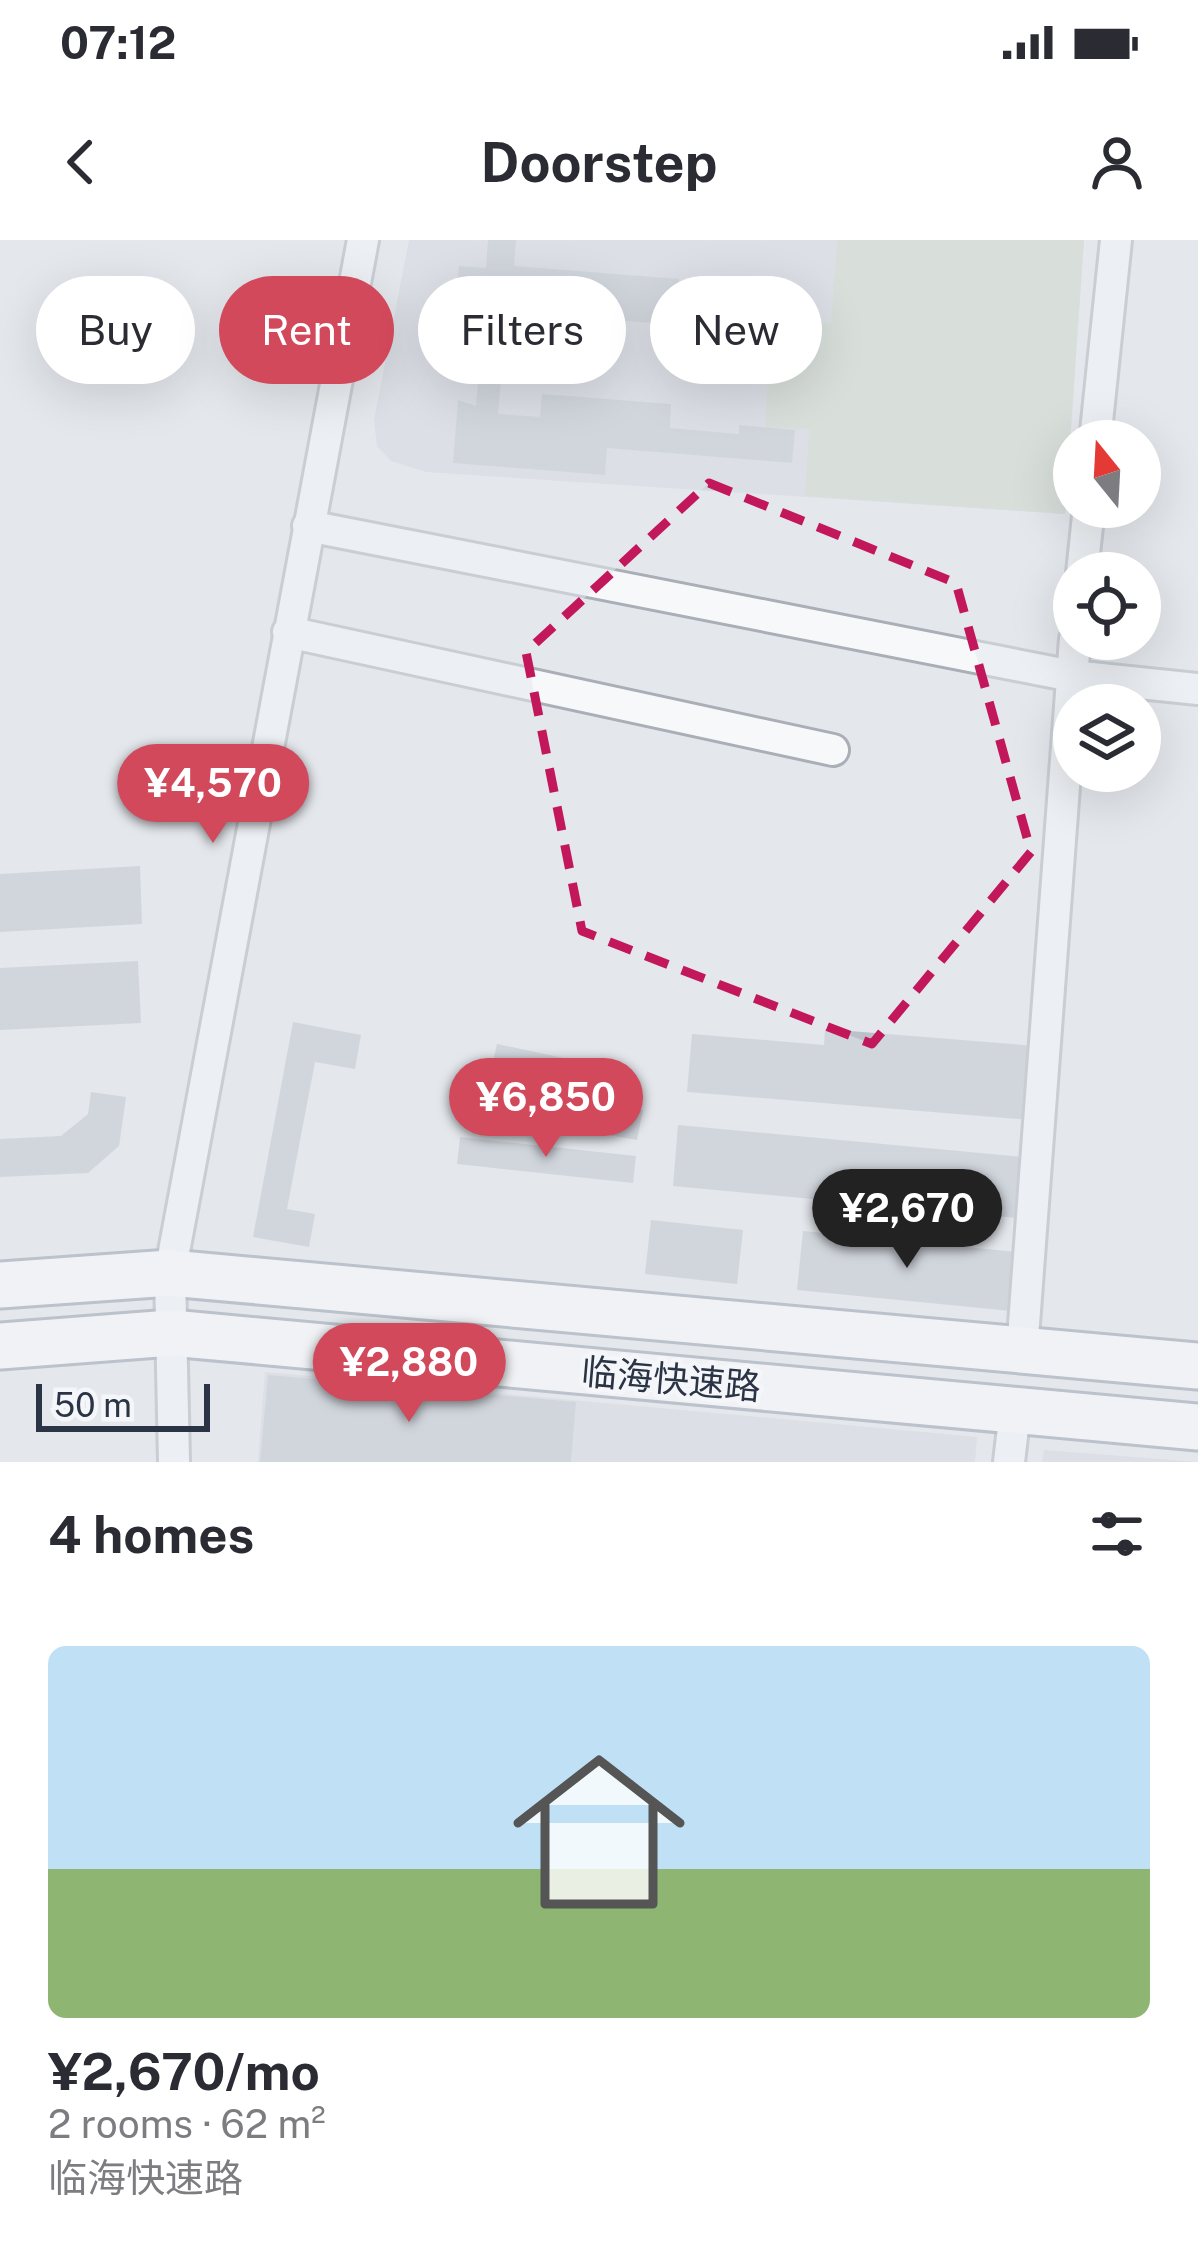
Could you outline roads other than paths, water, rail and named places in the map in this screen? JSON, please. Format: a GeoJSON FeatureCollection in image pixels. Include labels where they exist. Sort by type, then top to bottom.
{"type":"FeatureCollection","features":[{"type":"Feature","properties":{"kind":"highway","name":"临海快速路"},"geometry":{"type":"LineString","coordinates":[[0,1285],[170,1273],[1198,1366]]}},
{"type":"Feature","properties":{"kind":"highway","name":"临海快速路"},"geometry":{"type":"LineString","coordinates":[[0,1346],[171,1333],[1198,1427]]}},
{"type":"Feature","properties":{"kind":"street"},"geometry":{"type":"LineString","coordinates":[[173,1462],[170,1273],[363,240]]}},
{"type":"Feature","properties":{"kind":"street"},"geometry":{"type":"LineString","coordinates":[[1097,420],[1116,240]]}},
{"type":"Feature","properties":{"kind":"street"},"geometry":{"type":"LineString","coordinates":[[308,526],[1072,676],[1198,689]]}},
{"type":"Feature","properties":{"kind":"street"},"geometry":{"type":"LineString","coordinates":[[288,632],[833,750]]}},
{"type":"Feature","properties":{"kind":"street"},"geometry":{"type":"LineString","coordinates":[[1022,1351],[1073,660]]}},
{"type":"Feature","properties":{"kind":"street"},"geometry":{"type":"LineString","coordinates":[[1009,1462],[1015,1411]]}}]}
